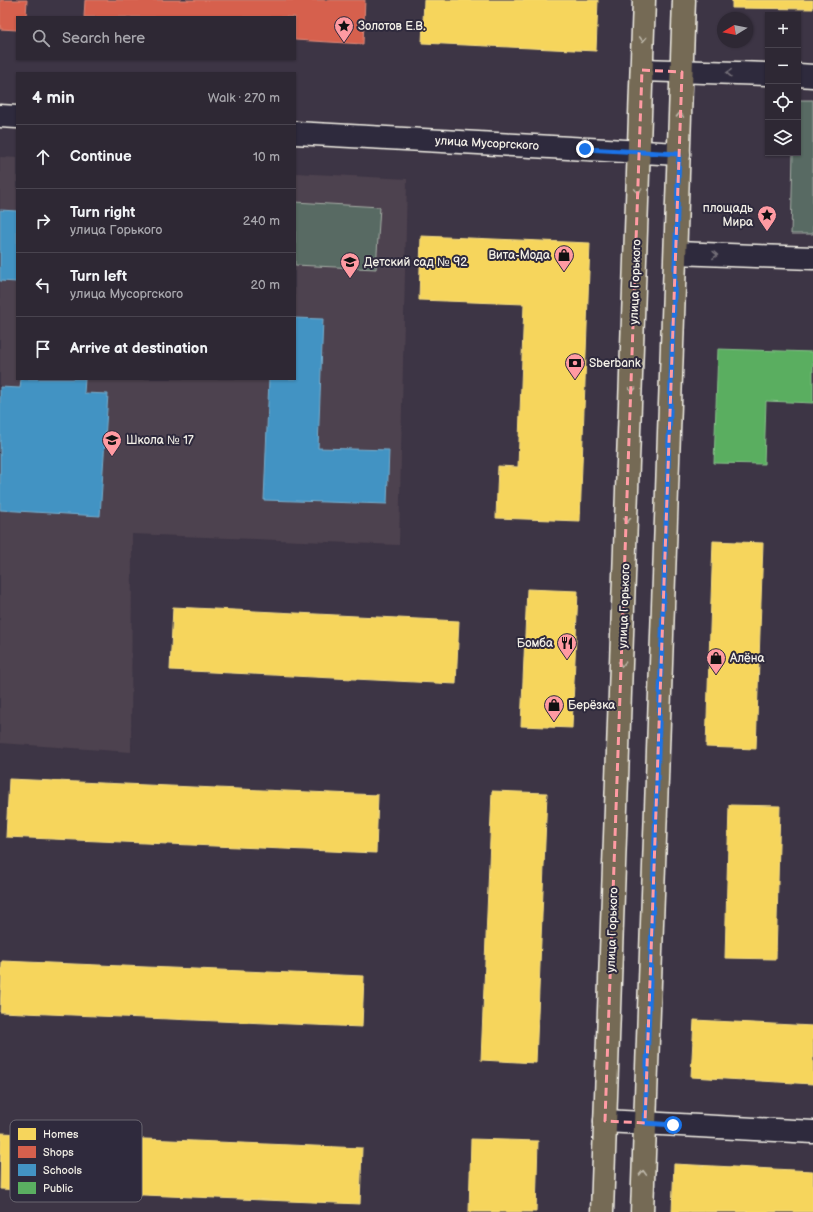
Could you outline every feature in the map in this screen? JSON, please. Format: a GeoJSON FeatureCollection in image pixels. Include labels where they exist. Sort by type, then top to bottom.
{"type":"FeatureCollection","features":[{"type":"Feature","properties":{"kind":"main road","name":"улица Горького"},"geometry":{"type":"LineString","coordinates":[[602,1212],[644,0]]}},
{"type":"Feature","properties":{"kind":"main road"},"geometry":{"type":"LineString","coordinates":[[642,1212],[684,0]]}},
{"type":"Feature","properties":{"kind":"street"},"geometry":{"type":"LineString","coordinates":[[642,70],[765,74]]}},
{"type":"Feature","properties":{"kind":"street"},"geometry":{"type":"LineString","coordinates":[[801,75],[813,76]]}},
{"type":"Feature","properties":{"kind":"street"},"geometry":{"type":"LineString","coordinates":[[0,116],[16,117]]}},
{"type":"Feature","properties":{"kind":"street","name":"улица Мусоргского"},"geometry":{"type":"LineString","coordinates":[[296,133],[679,154]]}},
{"type":"Feature","properties":{"kind":"street"},"geometry":{"type":"LineString","coordinates":[[676,253],[813,258]]}},
{"type":"Feature","properties":{"kind":"street"},"geometry":{"type":"LineString","coordinates":[[605,1122],[813,1132]]}},
{"type":"Feature","properties":{"kind":"highlighted area"},"geometry":{"type":"Polygon","coordinates":[[[642,70],[682,72],[645,1123],[605,1121],[642,70]]]}},
{"type":"Feature","properties":{"kind":"shaded area"},"geometry":{"type":"Polygon","coordinates":[[[0,157],[16,158],[16,380],[296,380],[296,173],[407,179],[399,545],[132,534],[131,752],[0,743],[0,157]]]}},
{"type":"Feature","properties":{"kind":"green space"},"geometry":{"type":"Polygon","coordinates":[[[801,100],[813,100],[813,234],[791,234],[793,156],[801,156],[801,100]]]}},
{"type":"Feature","properties":{"kind":"green space"},"geometry":{"type":"Polygon","coordinates":[[[296,202],[380,207],[376,269],[296,265],[296,202]]]}},
{"type":"Feature","properties":{"kind":"building: Homes"},"geometry":{"type":"Polygon","coordinates":[[[424,0],[598,0],[596,51],[422,43],[424,0]]]}},
{"type":"Feature","properties":{"kind":"building: Homes"},"geometry":{"type":"Polygon","coordinates":[[[732,0],[813,0],[813,9],[732,8],[732,0]]]}},
{"type":"Feature","properties":{"kind":"building: Homes"},"geometry":{"type":"Polygon","coordinates":[[[421,236],[590,243],[580,521],[496,518],[498,466],[518,467],[524,304],[419,300],[421,236]]]}},
{"type":"Feature","properties":{"kind":"building: Homes"},"geometry":{"type":"Polygon","coordinates":[[[713,541],[763,543],[756,749],[706,747],[713,541]]]}},
{"type":"Feature","properties":{"kind":"building: Homes"},"geometry":{"type":"Polygon","coordinates":[[[527,589],[578,591],[572,728],[521,726],[527,589]]]}},
{"type":"Feature","properties":{"kind":"building: Homes"},"geometry":{"type":"Polygon","coordinates":[[[173,607],[459,621],[456,684],[170,670],[173,607]]]}},
{"type":"Feature","properties":{"kind":"building: Homes"},"geometry":{"type":"Polygon","coordinates":[[[9,779],[378,795],[376,853],[6,837],[9,779]]]}},
{"type":"Feature","properties":{"kind":"building: Homes"},"geometry":{"type":"Polygon","coordinates":[[[492,791],[547,793],[536,1063],[481,1060],[492,791]]]}},
{"type":"Feature","properties":{"kind":"building: Homes"},"geometry":{"type":"Polygon","coordinates":[[[729,805],[780,806],[776,959],[725,958],[729,805]]]}},
{"type":"Feature","properties":{"kind":"building: Homes"},"geometry":{"type":"Polygon","coordinates":[[[2,961],[364,976],[362,1027],[0,1012],[2,961]]]}},
{"type":"Feature","properties":{"kind":"building: Homes"},"geometry":{"type":"Polygon","coordinates":[[[694,1020],[813,1026],[813,1084],[691,1077],[694,1020]]]}},
{"type":"Feature","properties":{"kind":"building: Homes"},"geometry":{"type":"Polygon","coordinates":[[[1,1133],[10,1133],[10,1189],[0,1189],[1,1133]]]}},
{"type":"Feature","properties":{"kind":"building: Homes"},"geometry":{"type":"Polygon","coordinates":[[[142,1139],[362,1148],[360,1204],[142,1195],[142,1139]]]}},
{"type":"Feature","properties":{"kind":"building: Homes"},"geometry":{"type":"Polygon","coordinates":[[[471,1139],[538,1141],[536,1212],[469,1212],[471,1139]]]}},
{"type":"Feature","properties":{"kind":"building: Homes"},"geometry":{"type":"Polygon","coordinates":[[[674,1164],[813,1171],[813,1212],[672,1212],[674,1164]]]}},
{"type":"Feature","properties":{"kind":"building: Shops"},"geometry":{"type":"Polygon","coordinates":[[[0,0],[27,0],[26,16],[16,16],[16,30],[0,29],[0,0]]]}},
{"type":"Feature","properties":{"kind":"building: Shops"},"geometry":{"type":"Polygon","coordinates":[[[85,0],[365,0],[363,44],[296,40],[296,16],[84,16],[85,0]]]}},
{"type":"Feature","properties":{"kind":"building: Schools"},"geometry":{"type":"Polygon","coordinates":[[[0,210],[16,211],[16,282],[0,281],[0,210]]]}},
{"type":"Feature","properties":{"kind":"building: Schools"},"geometry":{"type":"Polygon","coordinates":[[[296,318],[323,319],[318,448],[389,450],[387,504],[264,500],[269,380],[296,380],[296,318]]]}},
{"type":"Feature","properties":{"kind":"building: Schools"},"geometry":{"type":"Polygon","coordinates":[[[21,380],[85,380],[84,393],[108,394],[100,516],[0,510],[0,387],[20,388],[21,380]]]}},
{"type":"Feature","properties":{"kind":"building: Public"},"geometry":{"type":"Polygon","coordinates":[[[718,349],[813,352],[813,403],[766,401],[764,464],[714,463],[718,349]]]}},
{"type":"Feature","properties":{"kind":"place","name":"Золотов Е.В."},"geometry":{"type":"Point","coordinates":[344,43]}},
{"type":"Feature","properties":{"kind":"place","name":"площадь Мира"},"geometry":{"type":"Point","coordinates":[767,232]}},
{"type":"Feature","properties":{"kind":"place","name":"Вита-Мода"},"geometry":{"type":"Point","coordinates":[564,272]}},
{"type":"Feature","properties":{"kind":"place","name":"Детский сад № 92"},"geometry":{"type":"Point","coordinates":[350,279]}},
{"type":"Feature","properties":{"kind":"place","name":"Sberbank"},"geometry":{"type":"Point","coordinates":[575,380]}},
{"type":"Feature","properties":{"kind":"place","name":"Школа № 17"},"geometry":{"type":"Point","coordinates":[112,457]}},
{"type":"Feature","properties":{"kind":"place","name":"Бомба"},"geometry":{"type":"Point","coordinates":[567,660]}},
{"type":"Feature","properties":{"kind":"place","name":"Алёна"},"geometry":{"type":"Point","coordinates":[716,675]}},
{"type":"Feature","properties":{"kind":"place","name":"Берёзка"},"geometry":{"type":"Point","coordinates":[554,722]}},
{"type":"Feature","properties":{"kind":"route"},"geometry":{"type":"LineString","coordinates":[[585,149],[679,154],[645,1123],[673,1125]]}}]}
